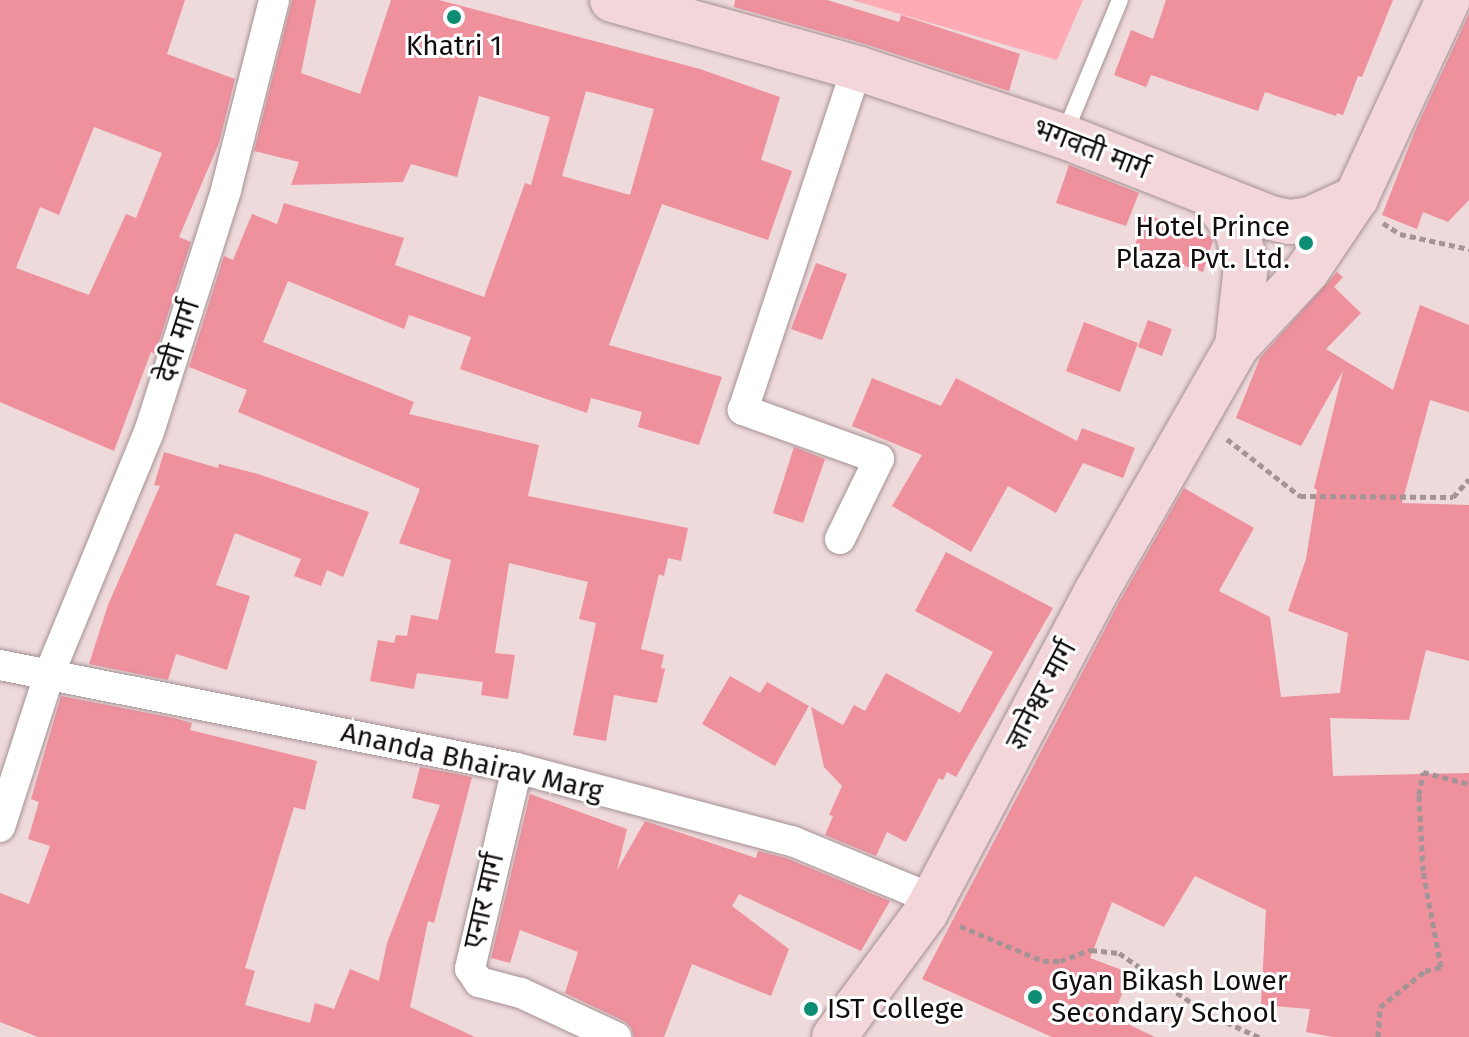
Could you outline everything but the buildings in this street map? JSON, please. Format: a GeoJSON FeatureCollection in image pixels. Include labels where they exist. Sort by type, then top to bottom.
{"type":"FeatureCollection","features":[{"type":"Feature","properties":{"kind":"main road"},"geometry":{"type":"LineString","coordinates":[[1356,198],[1448,0]]}},
{"type":"Feature","properties":{"kind":"main road","name":"भगवती मार्ग"},"geometry":{"type":"LineString","coordinates":[[621,1],[857,68],[1063,136],[1212,196],[1290,222],[1310,219],[1356,198]]}},
{"type":"Feature","properties":{"kind":"main road","name":"ज्ञानेश्वर मार्ग"},"geometry":{"type":"LineString","coordinates":[[1212,196],[1237,231],[1246,265],[1237,346]]}},
{"type":"Feature","properties":{"kind":"main road","name":"ज्ञानेश्वर मार्ग"},"geometry":{"type":"LineString","coordinates":[[834,1037],[929,905],[1096,592],[1237,346],[1307,271],[1356,198]]}},
{"type":"Feature","properties":{"kind":"street","name":"देवी मार्ग"},"geometry":{"type":"LineString","coordinates":[[0,827],[50,672],[149,432],[226,190],[274,0]]}},
{"type":"Feature","properties":{"kind":"street"},"geometry":{"type":"LineString","coordinates":[[840,539],[879,459],[743,410],[857,68]]}},
{"type":"Feature","properties":{"kind":"street","name":"Ananda Bhairav Marg"},"geometry":{"type":"LineString","coordinates":[[0,665],[50,672],[517,768],[792,841],[929,905]]}},
{"type":"Feature","properties":{"kind":"street","name":"एनार मार्ग"},"geometry":{"type":"LineString","coordinates":[[517,768],[470,969],[479,982],[521,993],[616,1037]]}},
{"type":"Feature","properties":{"kind":"lane"},"geometry":{"type":"LineString","coordinates":[[1063,136],[1120,0]]}},
{"type":"Feature","properties":{"kind":"path"},"geometry":{"type":"LineString","coordinates":[[1356,198],[1366,213],[1400,234],[1469,249]]}},
{"type":"Feature","properties":{"kind":"path"},"geometry":{"type":"LineString","coordinates":[[1196,415],[1300,496],[1453,497],[1469,479]]}},
{"type":"Feature","properties":{"kind":"path"},"geometry":{"type":"LineString","coordinates":[[1378,1037],[1380,1007],[1425,971],[1441,967],[1423,871],[1419,795],[1423,772],[1469,784]]}},
{"type":"Feature","properties":{"kind":"path"},"geometry":{"type":"LineString","coordinates":[[929,905],[1043,961],[1060,961],[1091,950],[1119,953],[1208,1014],[1259,1037]]}},
{"type":"Feature","properties":{"kind":"shaded area"},"geometry":{"type":"Polygon","coordinates":[[[852,0],[1083,0],[1057,60],[852,0]]]}},
{"type":"Feature","properties":{"kind":"place","name":"Khatri 1"},"geometry":{"type":"Point","coordinates":[454,17]}},
{"type":"Feature","properties":{"kind":"place","name":"Hotel Prince Plaza Pvt. Ltd."},"geometry":{"type":"Point","coordinates":[1306,243]}},
{"type":"Feature","properties":{"kind":"place","name":"Gyan Bikash Lower Secondary School"},"geometry":{"type":"Point","coordinates":[1035,997]}},
{"type":"Feature","properties":{"kind":"place","name":"IST College"},"geometry":{"type":"Point","coordinates":[811,1009]}}]}
